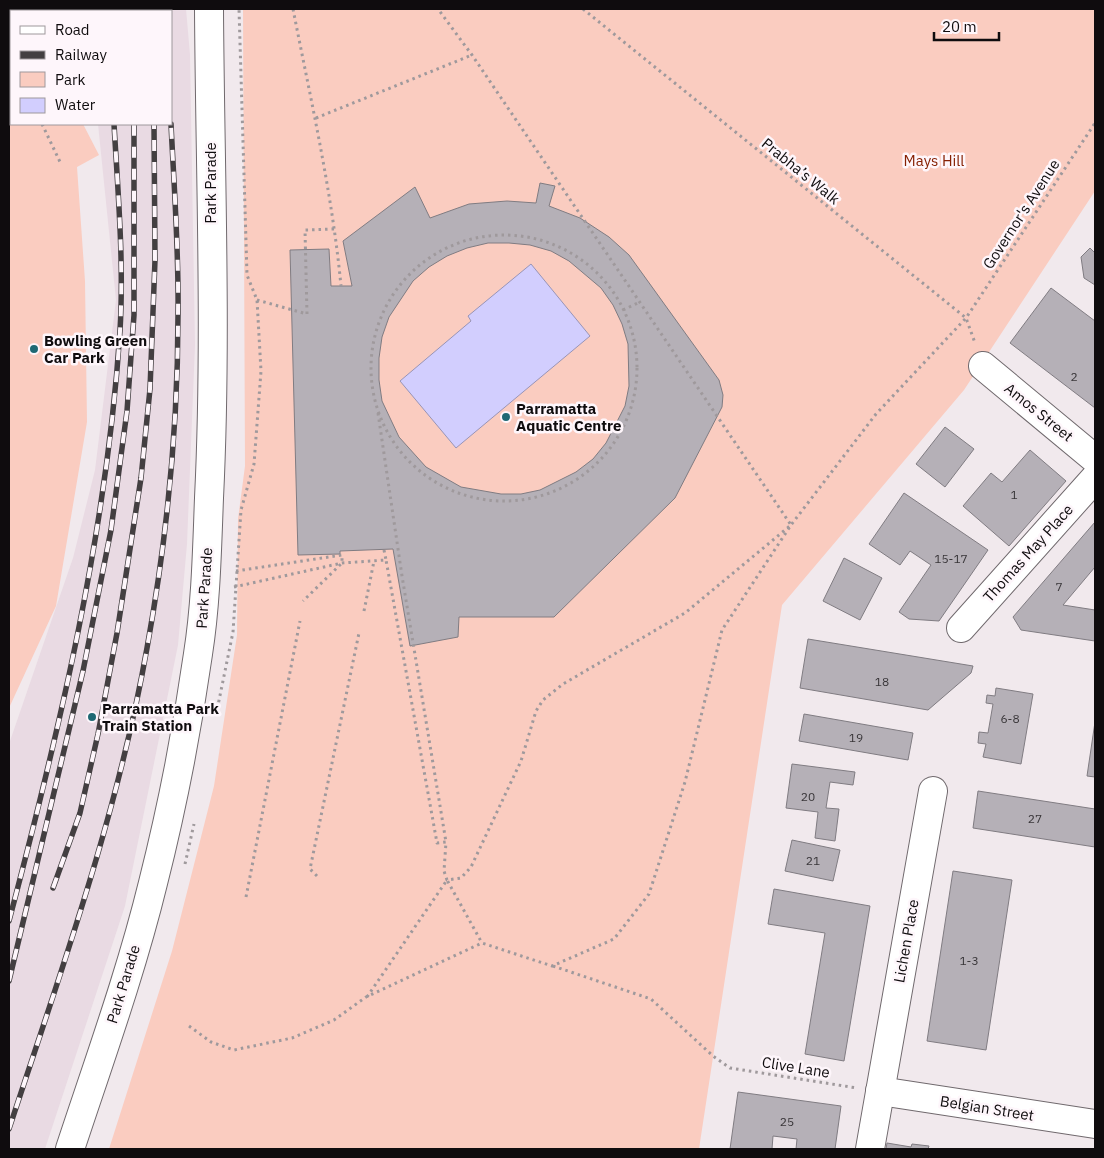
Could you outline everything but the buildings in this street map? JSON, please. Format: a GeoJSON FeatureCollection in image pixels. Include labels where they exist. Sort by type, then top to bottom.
{"type":"FeatureCollection","features":[{"type":"Feature","properties":{"kind":"street","name":"Park Parade"},"geometry":{"type":"LineString","coordinates":[[70,1149],[128,972],[153,883],[188,718],[199,652],[204,604],[212,449],[213,346],[209,9]]}},
{"type":"Feature","properties":{"kind":"street","name":"Amos Street"},"geometry":{"type":"LineString","coordinates":[[983,366],[1095,458]]}},
{"type":"Feature","properties":{"kind":"street","name":"Thomas May Place"},"geometry":{"type":"LineString","coordinates":[[961,628],[1095,478]]}},
{"type":"Feature","properties":{"kind":"street","name":"Lichen Place"},"geometry":{"type":"LineString","coordinates":[[870,1149],[933,791]]}},
{"type":"Feature","properties":{"kind":"street","name":"Belgian Street"},"geometry":{"type":"LineString","coordinates":[[880,1092],[1095,1124]]}},
{"type":"Feature","properties":{"kind":"path"},"geometry":{"type":"LineString","coordinates":[[293,9],[316,118],[335,229],[341,286]]}},
{"type":"Feature","properties":{"kind":"path"},"geometry":{"type":"LineString","coordinates":[[438,9],[472,55],[791,525]]}},
{"type":"Feature","properties":{"kind":"path","name":"Prabha’s Walk"},"geometry":{"type":"LineString","coordinates":[[583,9],[966,318]]}},
{"type":"Feature","properties":{"kind":"path"},"geometry":{"type":"LineString","coordinates":[[316,118],[472,55]]}},
{"type":"Feature","properties":{"kind":"path","name":"Governor's Avenue"},"geometry":{"type":"LineString","coordinates":[[791,525],[876,414],[966,318],[1095,123]]}},
{"type":"Feature","properties":{"kind":"path"},"geometry":{"type":"LineString","coordinates":[[42,125],[62,164]]}},
{"type":"Feature","properties":{"kind":"path"},"geometry":{"type":"LineString","coordinates":[[257,300],[307,314],[305,230],[335,229]]}},
{"type":"Feature","properties":{"kind":"path"},"geometry":{"type":"LineString","coordinates":[[189,1026],[211,1042],[234,1050],[292,1038],[334,1020],[366,997],[482,943],[447,880],[444,871],[446,842],[402,576],[377,407],[371,364],[374,342],[387,306],[403,282],[419,266],[438,253],[458,244],[480,238],[502,235],[525,237],[547,242],[586,264],[611,290],[623,310],[633,336],[637,358],[634,395],[626,423],[615,442],[585,474],[547,494],[526,499],[484,500],[444,486],[426,475],[410,461],[389,433],[377,407]]}},
{"type":"Feature","properties":{"kind":"path"},"geometry":{"type":"LineString","coordinates":[[623,310],[640,302]]}},
{"type":"Feature","properties":{"kind":"path"},"geometry":{"type":"LineString","coordinates":[[966,318],[983,366]]}},
{"type":"Feature","properties":{"kind":"path"},"geometry":{"type":"LineString","coordinates":[[552,966],[614,939],[649,894],[685,782],[722,630],[791,525]]}},
{"type":"Feature","properties":{"kind":"path"},"geometry":{"type":"LineString","coordinates":[[366,997],[447,880],[461,878],[471,867],[521,761],[536,711],[543,700],[564,684],[685,613],[791,525]]}},
{"type":"Feature","properties":{"kind":"path"},"geometry":{"type":"LineString","coordinates":[[384,550],[437,843],[446,842]]}},
{"type":"Feature","properties":{"kind":"path"},"geometry":{"type":"LineString","coordinates":[[236,571],[342,555],[342,563],[303,601]]}},
{"type":"Feature","properties":{"kind":"path"},"geometry":{"type":"LineString","coordinates":[[234,586],[342,563],[386,560]]}},
{"type":"Feature","properties":{"kind":"path"},"geometry":{"type":"LineString","coordinates":[[364,611],[374,561]]}},
{"type":"Feature","properties":{"kind":"path"},"geometry":{"type":"LineString","coordinates":[[246,897],[300,621]]}},
{"type":"Feature","properties":{"kind":"path"},"geometry":{"type":"LineString","coordinates":[[317,876],[310,869],[359,633]]}},
{"type":"Feature","properties":{"kind":"path","name":"Clive Lane"},"geometry":{"type":"LineString","coordinates":[[482,943],[651,1000],[713,1056],[730,1068],[880,1092]]}},
{"type":"Feature","properties":{"kind":"shaded area"},"geometry":{"type":"Polygon","coordinates":[[[186,9],[190,55],[195,345],[187,544],[178,645],[125,906],[45,1149],[9,1149],[9,744],[73,558],[95,470],[116,300],[98,125],[172,125],[172,10],[87,10],[186,9]]]}},
{"type":"Feature","properties":{"kind":"green space"},"geometry":{"type":"Polygon","coordinates":[[[9,9],[54,9],[10,10],[10,125],[84,125],[99,155],[77,167],[85,281],[87,422],[56,606],[9,708],[9,9]]]}},
{"type":"Feature","properties":{"kind":"green space","name":"Mays Hill"},"geometry":{"type":"Polygon","coordinates":[[[243,9],[1095,9],[1095,191],[964,390],[782,605],[699,1149],[109,1149],[172,951],[214,786],[237,635],[238,519],[245,466],[243,9]]]}},
{"type":"Feature","properties":{"kind":"water"},"geometry":{"type":"Polygon","coordinates":[[[531,264],[590,336],[456,448],[400,381],[471,321],[468,316],[531,264]]]}},
{"type":"Feature","properties":{"kind":"railway"},"geometry":{"type":"LineString","coordinates":[[9,921],[46,775],[79,628],[93,554],[114,406],[121,305],[120,228],[114,125]]}},
{"type":"Feature","properties":{"kind":"railway"},"geometry":{"type":"LineString","coordinates":[[9,981],[83,671],[111,530],[127,411],[134,315],[134,125]]}},
{"type":"Feature","properties":{"kind":"railway"},"geometry":{"type":"LineString","coordinates":[[53,888],[80,813],[98,734],[117,633],[141,478],[150,389],[155,260],[154,125]]}},
{"type":"Feature","properties":{"kind":"railway"},"geometry":{"type":"LineString","coordinates":[[9,1129],[87,891],[121,771],[135,710],[154,607],[166,524],[176,398],[178,267],[171,125]]}},
{"type":"Feature","properties":{"kind":"place","name":"Bowling Green Car Park"},"geometry":{"type":"Point","coordinates":[34,349]}},
{"type":"Feature","properties":{"kind":"place","name":"Parramatta Aquatic Centre"},"geometry":{"type":"Point","coordinates":[506,417]}},
{"type":"Feature","properties":{"kind":"place","name":"Parramatta Park Train Station"},"geometry":{"type":"Point","coordinates":[92,717]}}]}
